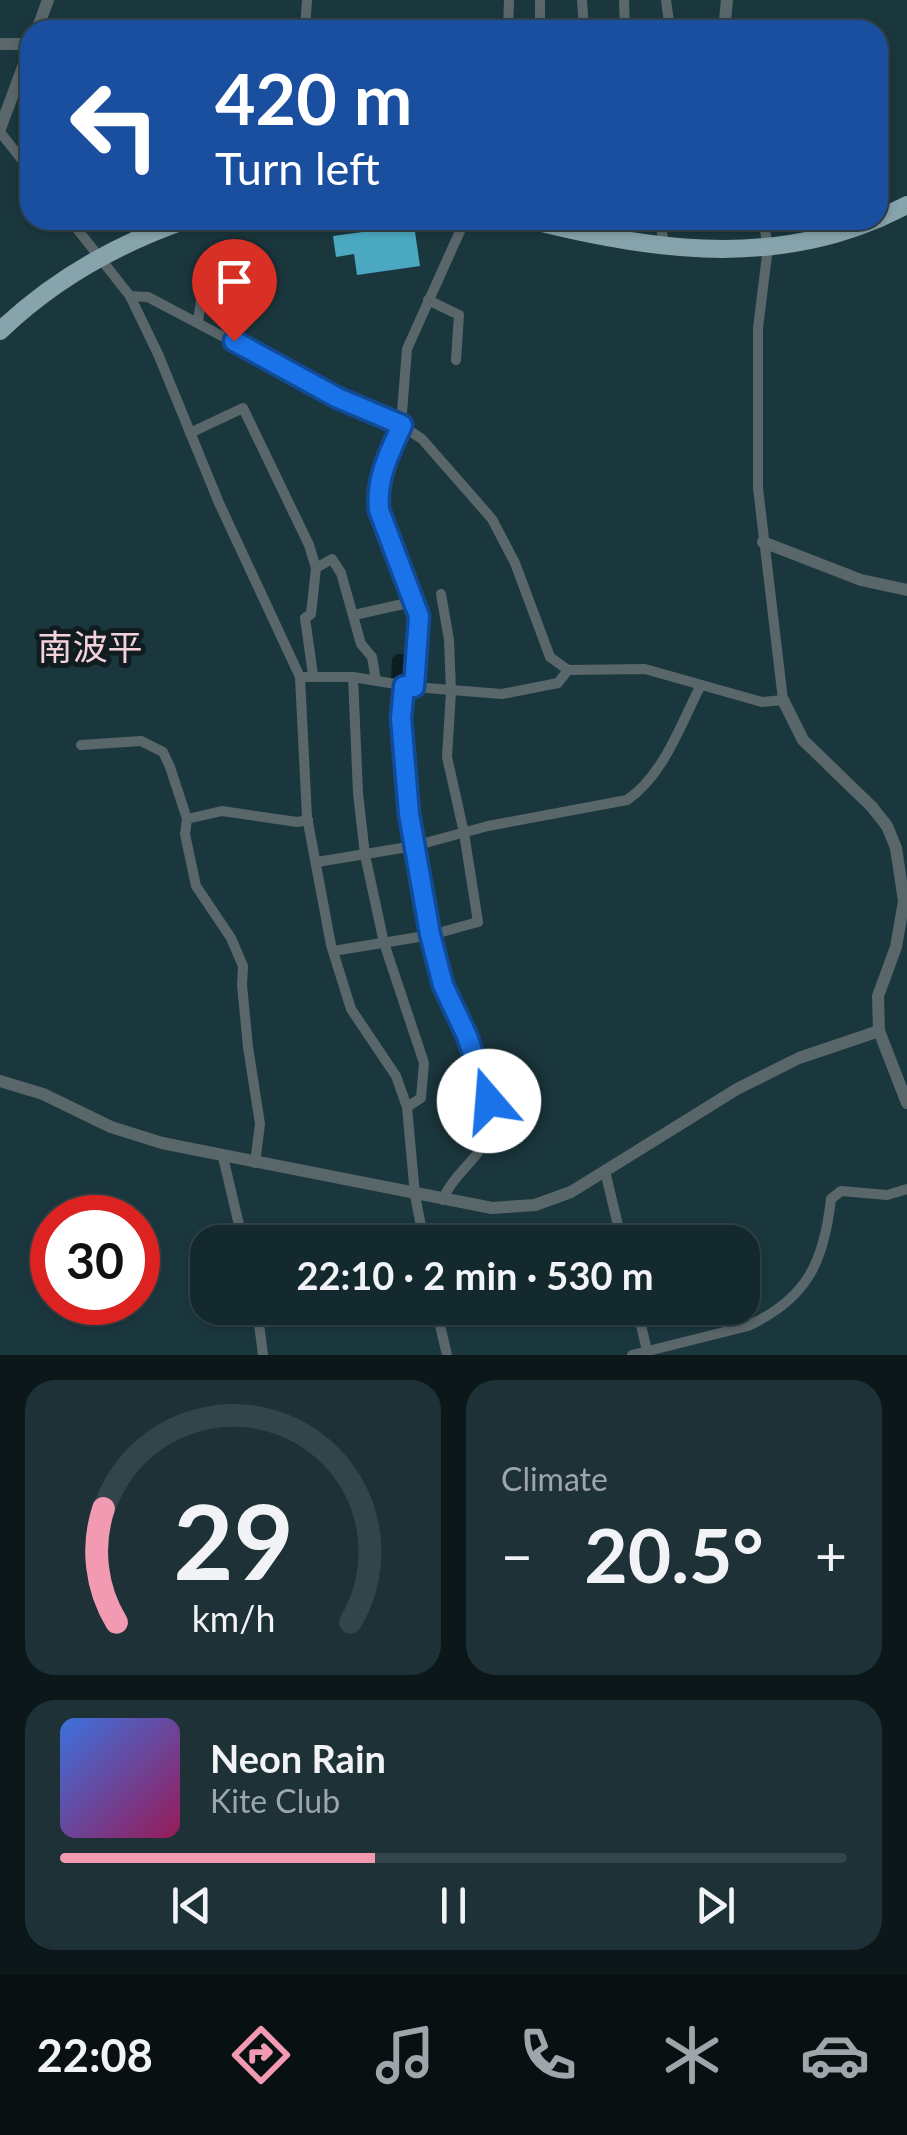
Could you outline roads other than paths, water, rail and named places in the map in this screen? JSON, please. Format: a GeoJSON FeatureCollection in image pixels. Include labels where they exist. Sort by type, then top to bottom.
{"type":"FeatureCollection","features":[{"type":"Feature","properties":{"kind":"highway"},"geometry":{"type":"LineString","coordinates":[[0,331],[53,287],[100,256],[162,230]]}},
{"type":"Feature","properties":{"kind":"highway"},"geometry":{"type":"LineString","coordinates":[[580,230],[666,247],[768,247],[844,230]]}},
{"type":"Feature","properties":{"kind":"street"},"geometry":{"type":"LineString","coordinates":[[20,74],[0,131],[20,157]]}},
{"type":"Feature","properties":{"kind":"street"},"geometry":{"type":"LineString","coordinates":[[78,230],[130,296],[219,503],[306,676]]}},
{"type":"Feature","properties":{"kind":"street"},"geometry":{"type":"LineString","coordinates":[[443,1200],[446,1189],[476,1154],[490,1129],[489,1101],[467,1036],[443,985],[430,934],[414,846],[401,718],[420,634],[419,616],[379,510],[378,493],[379,478],[402,425],[404,367],[428,300],[460,230]]}},
{"type":"Feature","properties":{"kind":"street"},"geometry":{"type":"LineString","coordinates":[[662,230],[666,247]]}},
{"type":"Feature","properties":{"kind":"street"},"geometry":{"type":"LineString","coordinates":[[765,230],[768,247],[756,370],[758,488],[783,700],[803,740],[872,807],[896,848],[904,901],[896,947],[878,996],[879,1030],[905,1094]]}},
{"type":"Feature","properties":{"kind":"street"},"geometry":{"type":"LineString","coordinates":[[198,322],[206,264]]}},
{"type":"Feature","properties":{"kind":"street"},"geometry":{"type":"LineString","coordinates":[[130,296],[148,297],[338,398],[402,425],[422,439],[492,519],[516,563],[550,657],[568,670],[646,668],[762,702],[783,700]]}},
{"type":"Feature","properties":{"kind":"street"},"geometry":{"type":"LineString","coordinates":[[428,300],[459,316],[456,360]]}},
{"type":"Feature","properties":{"kind":"street"},"geometry":{"type":"LineString","coordinates":[[234,341],[240,303]]}},
{"type":"Feature","properties":{"kind":"street"},"geometry":{"type":"LineString","coordinates":[[190,433],[243,408],[309,545],[316,568],[311,614],[305,618],[308,820],[333,951],[351,1009],[396,1076],[408,1107],[421,1225]]}},
{"type":"Feature","properties":{"kind":"street"},"geometry":{"type":"LineString","coordinates":[[763,542],[860,580],[907,590]]}},
{"type":"Feature","properties":{"kind":"street"},"geometry":{"type":"LineString","coordinates":[[316,568],[330,559],[336,564],[361,644],[372,658],[376,681]]}},
{"type":"Feature","properties":{"kind":"street"},"geometry":{"type":"LineString","coordinates":[[333,951],[478,922],[447,757],[451,691],[449,640],[441,594]]}},
{"type":"Feature","properties":{"kind":"street"},"geometry":{"type":"LineString","coordinates":[[354,615],[412,602]]}},
{"type":"Feature","properties":{"kind":"street"},"geometry":{"type":"LineString","coordinates":[[306,676],[353,677],[502,694],[558,683],[568,670]]}},
{"type":"Feature","properties":{"kind":"street"},"geometry":{"type":"LineString","coordinates":[[353,677],[365,855],[384,942],[424,1063],[421,1098],[408,1107]]}},
{"type":"Feature","properties":{"kind":"street"},"geometry":{"type":"LineString","coordinates":[[317,862],[414,846],[627,800],[656,771],[701,684]]}},
{"type":"Feature","properties":{"kind":"street"},"geometry":{"type":"LineString","coordinates":[[81,745],[141,741],[163,752],[187,818],[186,834],[196,886],[231,938],[243,966],[246,1031],[260,1124],[255,1163]]}},
{"type":"Feature","properties":{"kind":"street"},"geometry":{"type":"LineString","coordinates":[[187,818],[222,811],[297,822],[308,820]]}},
{"type":"Feature","properties":{"kind":"street"},"geometry":{"type":"LineString","coordinates":[[0,1081],[43,1094],[111,1127],[223,1157],[492,1208],[535,1205],[571,1192],[736,1089],[799,1058],[879,1030]]}},
{"type":"Feature","properties":{"kind":"street"},"geometry":{"type":"LineString","coordinates":[[223,1157],[238,1225]]}},
{"type":"Feature","properties":{"kind":"street"},"geometry":{"type":"LineString","coordinates":[[605,1171],[618,1225]]}},
{"type":"Feature","properties":{"kind":"street"},"geometry":{"type":"LineString","coordinates":[[632,1355],[748,1326],[765,1318],[809,1277],[826,1242],[830,1199],[840,1192],[886,1195],[907,1189]]}},
{"type":"Feature","properties":{"kind":"street"},"geometry":{"type":"LineString","coordinates":[[259,1325],[263,1355]]}},
{"type":"Feature","properties":{"kind":"street"},"geometry":{"type":"LineString","coordinates":[[440,1325],[447,1355]]}},
{"type":"Feature","properties":{"kind":"street"},"geometry":{"type":"LineString","coordinates":[[641,1325],[648,1353]]}},
{"type":"Feature","properties":{"kind":"district","name":"南波平"},"geometry":{"type":"Point","coordinates":[90,648]}}]}
